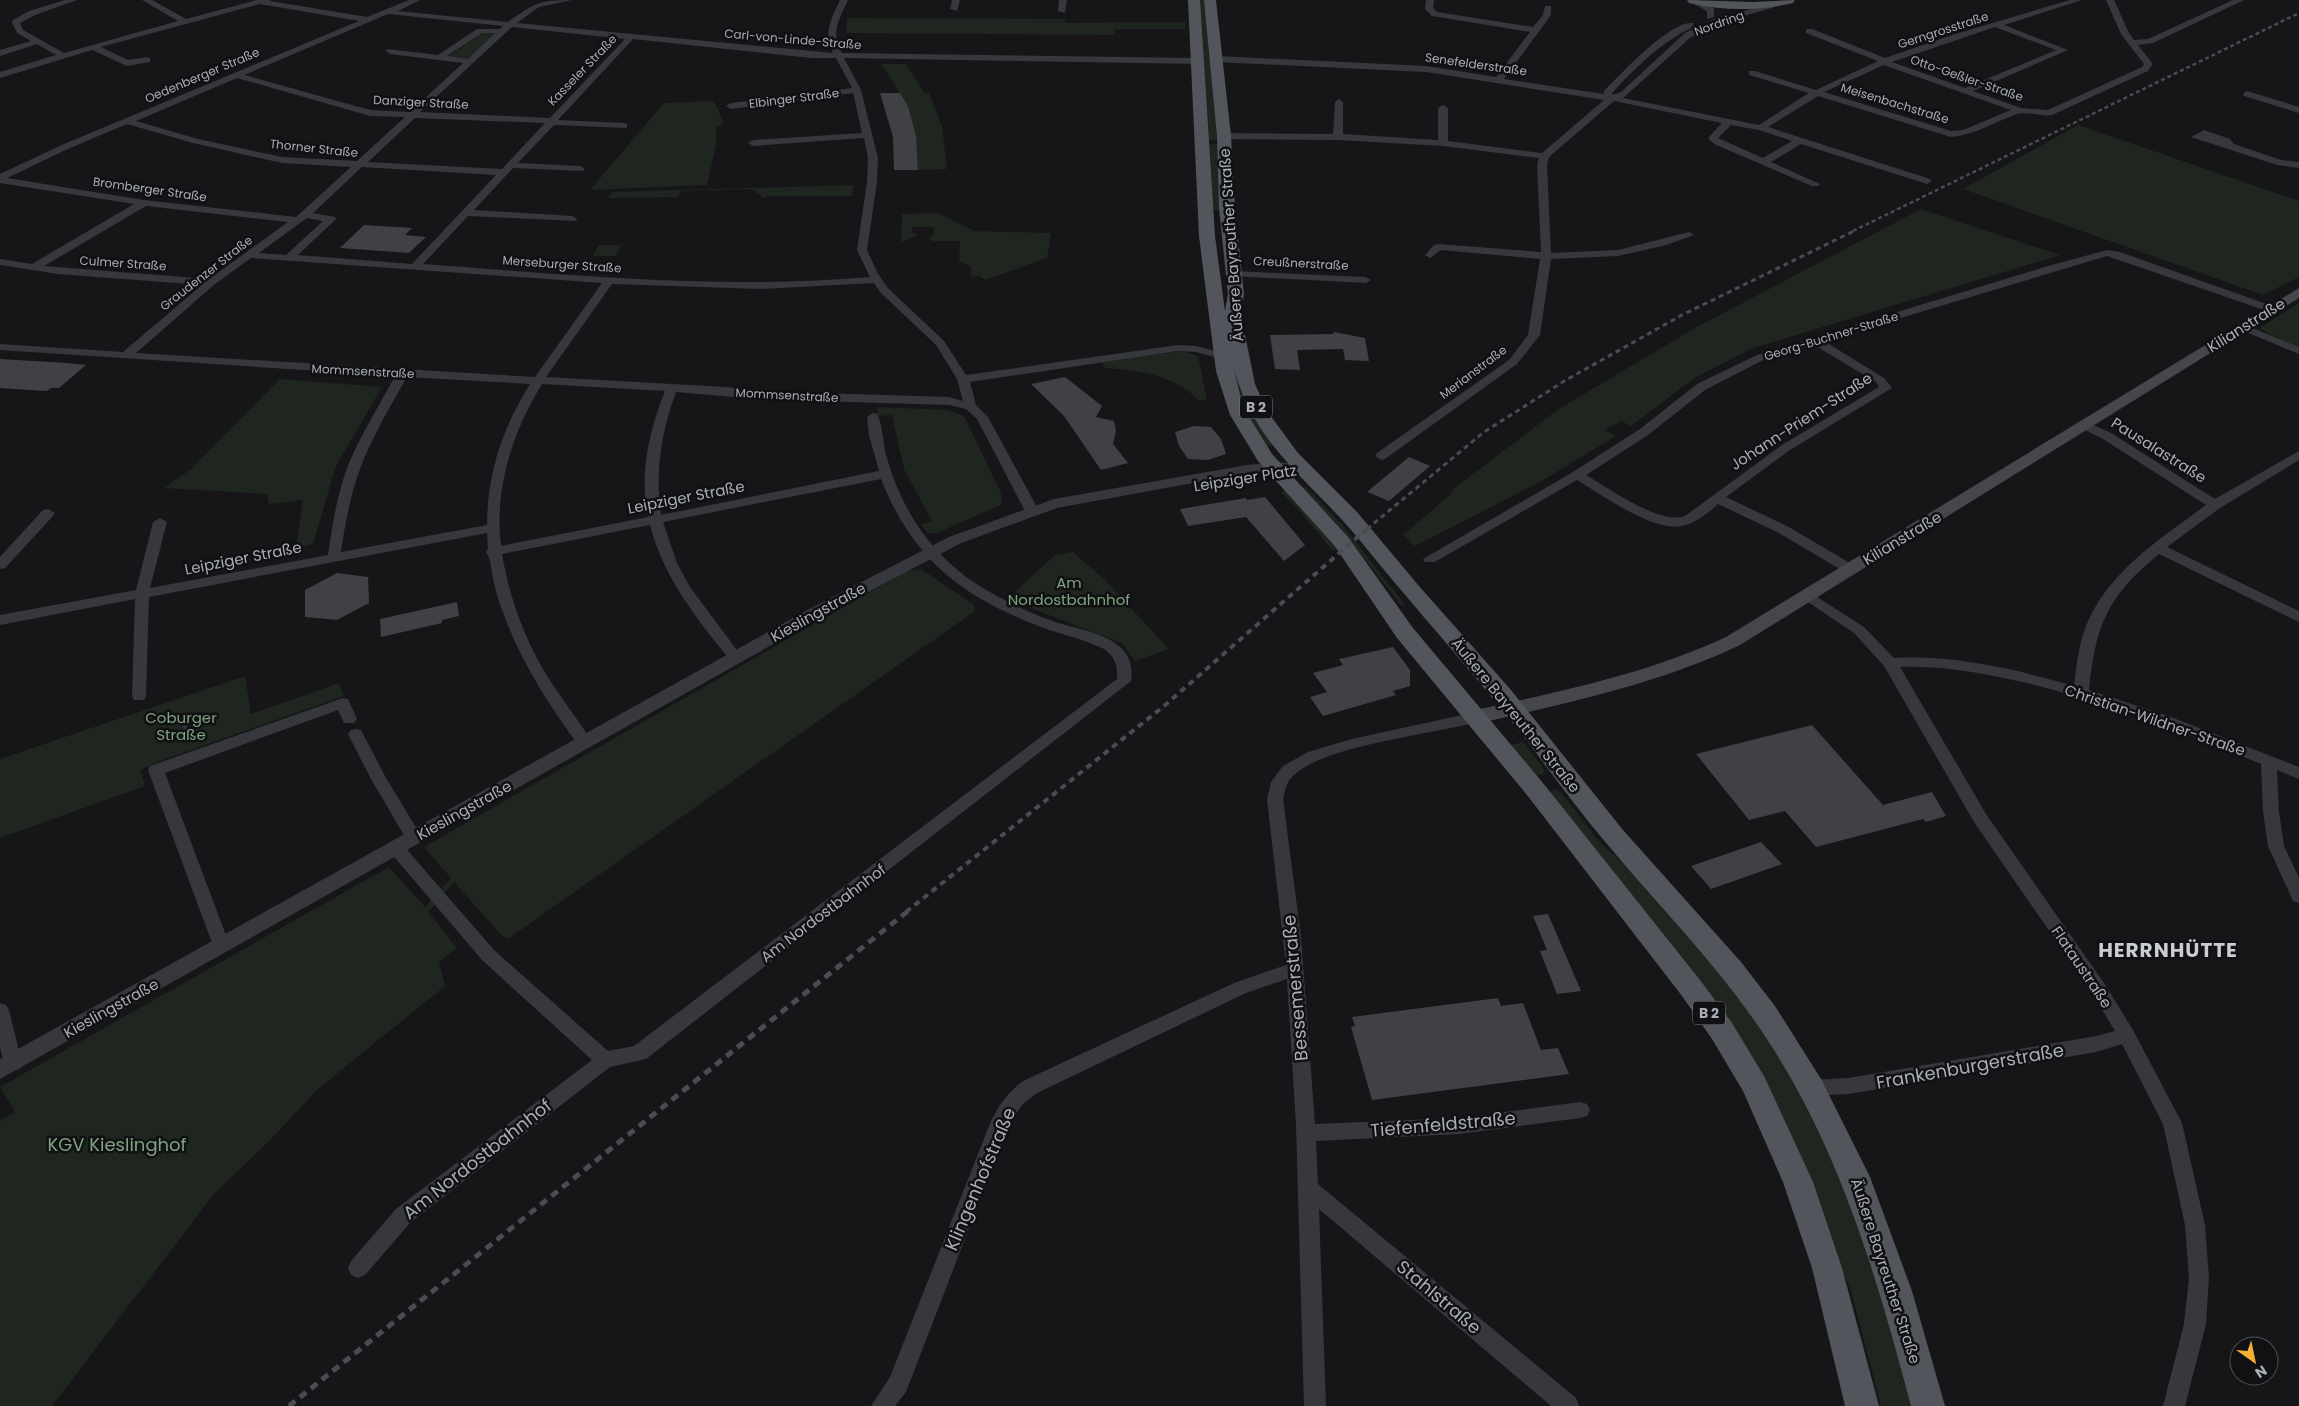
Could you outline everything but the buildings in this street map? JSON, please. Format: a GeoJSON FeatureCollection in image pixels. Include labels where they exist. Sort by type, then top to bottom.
{"type":"FeatureCollection","features":[{"type":"Feature","properties":{"kind":"main road","name":"Äußere Bayreuther Straße"},"geometry":{"type":"LineString","coordinates":[[1194,0],[1207,236],[1222,356],[1234,404],[1250,436],[1275,469],[1341,541],[1405,633],[1536,791],[1702,1002],[1754,1085],[1788,1158],[1812,1223],[1840,1314],[1862,1406]]}},
{"type":"Feature","properties":{"kind":"main road","name":"Äußere Bayreuther Straße"},"geometry":{"type":"LineString","coordinates":[[1210,0],[1224,136],[1227,210],[1236,294],[1233,318],[1246,384],[1267,426],[1304,469],[1350,516],[1513,708],[1614,836],[1744,985],[1770,1022],[1811,1088],[1844,1152],[1866,1205],[1905,1322],[1928,1406]]}},
{"type":"Feature","properties":{"kind":"main road"},"geometry":{"type":"LineString","coordinates":[[1692,0],[1749,5],[1789,0]]}},
{"type":"Feature","properties":{"kind":"main road"},"geometry":{"type":"LineString","coordinates":[[1718,0],[1749,5]]}},
{"type":"Feature","properties":{"kind":"main road","name":"Kilianstraße"},"geometry":{"type":"LineString","coordinates":[[1476,717],[1632,679],[1695,659],[1733,641],[2299,292]]}},
{"type":"Feature","properties":{"kind":"main road"},"geometry":{"type":"LineString","coordinates":[[1536,791],[1540,785],[1547,782],[1570,781]]}},
{"type":"Feature","properties":{"kind":"street"},"geometry":{"type":"LineString","coordinates":[[63,56],[20,31],[16,22],[32,13],[73,0]]}},
{"type":"Feature","properties":{"kind":"street"},"geometry":{"type":"LineString","coordinates":[[146,0],[185,22]]}},
{"type":"Feature","properties":{"kind":"street","name":"Oedenberger Straße"},"geometry":{"type":"LineString","coordinates":[[0,179],[56,150],[416,0]]}},
{"type":"Feature","properties":{"kind":"street","name":"Graudenzer Straße"},"geometry":{"type":"LineString","coordinates":[[125,356],[211,282],[301,218],[510,24],[537,5],[568,0]]}},
{"type":"Feature","properties":{"kind":"street","name":"Elbinger Straße"},"geometry":{"type":"LineString","coordinates":[[844,0],[832,28],[832,43],[857,90],[873,158],[873,173],[862,250],[876,280],[884,290],[934,336],[964,379]]}},
{"type":"Feature","properties":{"kind":"street"},"geometry":{"type":"LineString","coordinates":[[954,9],[956,0]]}},
{"type":"Feature","properties":{"kind":"street"},"geometry":{"type":"LineString","coordinates":[[1062,11],[1063,0]]}},
{"type":"Feature","properties":{"kind":"street"},"geometry":{"type":"LineString","coordinates":[[1430,0],[1429,9],[1435,14],[1535,30]]}},
{"type":"Feature","properties":{"kind":"street"},"geometry":{"type":"LineString","coordinates":[[1692,0],[1710,10],[1712,12],[1710,17]]}},
{"type":"Feature","properties":{"kind":"street","name":"Gerngrosstraße"},"geometry":{"type":"LineString","coordinates":[[1761,128],[1819,93],[1884,62],[2078,0]]}},
{"type":"Feature","properties":{"kind":"street"},"geometry":{"type":"LineString","coordinates":[[2110,0],[2125,34],[2132,43],[2150,41],[2240,0]]}},
{"type":"Feature","properties":{"kind":"street"},"geometry":{"type":"LineString","coordinates":[[0,75],[93,47],[263,1],[368,20]]}},
{"type":"Feature","properties":{"kind":"street","name":"Nordring"},"geometry":{"type":"LineString","coordinates":[[1611,98],[1606,93],[1656,45],[1682,28],[1749,5]]}},
{"type":"Feature","properties":{"kind":"street","name":"Nordring"},"geometry":{"type":"LineString","coordinates":[[1544,156],[1611,98],[1624,94],[1688,35],[1749,5]]}},
{"type":"Feature","properties":{"kind":"street"},"geometry":{"type":"LineString","coordinates":[[1499,79],[1547,15],[1548,8]]}},
{"type":"Feature","properties":{"kind":"street","name":"Carl-von-Linde-Straße"},"geometry":{"type":"LineString","coordinates":[[388,12],[769,51],[838,56],[1198,61]]}},
{"type":"Feature","properties":{"kind":"street"},"geometry":{"type":"LineString","coordinates":[[1967,90],[2064,50],[1997,25]]}},
{"type":"Feature","properties":{"kind":"street"},"geometry":{"type":"LineString","coordinates":[[439,58],[480,31],[503,31]]}},
{"type":"Feature","properties":{"kind":"street","name":"Otto-Geßler-Straße"},"geometry":{"type":"LineString","coordinates":[[1809,31],[1879,58],[1884,62],[2019,110],[2035,113],[2049,113],[2145,69],[2149,64],[2132,43]]}},
{"type":"Feature","properties":{"kind":"street","name":"Kasseler Straße"},"geometry":{"type":"LineString","coordinates":[[414,268],[550,121],[632,36]]}},
{"type":"Feature","properties":{"kind":"street"},"geometry":{"type":"LineString","coordinates":[[0,53],[38,42]]}},
{"type":"Feature","properties":{"kind":"street"},"geometry":{"type":"LineString","coordinates":[[93,47],[127,63],[147,60]]}},
{"type":"Feature","properties":{"kind":"street"},"geometry":{"type":"LineString","coordinates":[[390,50],[471,62]]}},
{"type":"Feature","properties":{"kind":"street","name":"Senefelderstraße"},"geometry":{"type":"LineString","coordinates":[[1216,58],[1426,69],[1611,98],[1761,128],[1927,181]]}},
{"type":"Feature","properties":{"kind":"street"},"geometry":{"type":"LineString","coordinates":[[1752,73],[1819,93]]}},
{"type":"Feature","properties":{"kind":"street","name":"Danziger Straße"},"geometry":{"type":"LineString","coordinates":[[235,75],[370,113],[550,121]]}},
{"type":"Feature","properties":{"kind":"street","name":"Elbinger Straße"},"geometry":{"type":"LineString","coordinates":[[730,106],[857,90]]}},
{"type":"Feature","properties":{"kind":"street","name":"Meisenbachstraße"},"geometry":{"type":"LineString","coordinates":[[1819,93],[1951,134],[1965,133],[2019,110]]}},
{"type":"Feature","properties":{"kind":"street"},"geometry":{"type":"LineString","coordinates":[[2247,94],[2299,110]]}},
{"type":"Feature","properties":{"kind":"street"},"geometry":{"type":"LineString","coordinates":[[1338,137],[1339,102]]}},
{"type":"Feature","properties":{"kind":"street"},"geometry":{"type":"LineString","coordinates":[[1443,108],[1443,143]]}},
{"type":"Feature","properties":{"kind":"street","name":"Thorner Straße"},"geometry":{"type":"LineString","coordinates":[[126,121],[196,141],[282,160],[360,165],[506,169]]}},
{"type":"Feature","properties":{"kind":"street","name":"Kasseler Straße"},"geometry":{"type":"LineString","coordinates":[[550,121],[624,126]]}},
{"type":"Feature","properties":{"kind":"street"},"geometry":{"type":"LineString","coordinates":[[1730,121],[1713,138],[1717,142],[1815,184]]}},
{"type":"Feature","properties":{"kind":"street"},"geometry":{"type":"LineString","coordinates":[[753,143],[868,135]]}},
{"type":"Feature","properties":{"kind":"street"},"geometry":{"type":"LineString","coordinates":[[1224,136],[1338,137],[1443,143],[1544,156]]}},
{"type":"Feature","properties":{"kind":"street"},"geometry":{"type":"LineString","coordinates":[[1764,162],[1801,140]]}},
{"type":"Feature","properties":{"kind":"street"},"geometry":{"type":"LineString","coordinates":[[2230,146],[2280,163],[2299,165]]}},
{"type":"Feature","properties":{"kind":"street","name":"Merianstraße"},"geometry":{"type":"LineString","coordinates":[[1381,456],[1513,362],[1534,335],[1546,254],[1542,165],[1544,156]]}},
{"type":"Feature","properties":{"kind":"street"},"geometry":{"type":"LineString","coordinates":[[506,169],[580,169]]}},
{"type":"Feature","properties":{"kind":"street","name":"Bromberger Straße"},"geometry":{"type":"LineString","coordinates":[[0,179],[144,202],[301,218]]}},
{"type":"Feature","properties":{"kind":"street","name":"Culmer Straße"},"geometry":{"type":"LineString","coordinates":[[34,267],[144,202]]}},
{"type":"Feature","properties":{"kind":"street"},"geometry":{"type":"LineString","coordinates":[[465,213],[572,219]]}},
{"type":"Feature","properties":{"kind":"street"},"geometry":{"type":"LineString","coordinates":[[289,258],[331,219],[301,218]]}},
{"type":"Feature","properties":{"kind":"street"},"geometry":{"type":"LineString","coordinates":[[1430,255],[1438,247],[1546,254],[1618,253],[1689,235]]}},
{"type":"Feature","properties":{"kind":"street","name":"Georg-Buchner-Straße"},"geometry":{"type":"LineString","coordinates":[[1430,558],[1577,475],[1644,432],[1701,387],[1761,357],[1814,340],[2107,254],[2126,257],[2271,309]]}},
{"type":"Feature","properties":{"kind":"street","name":"Merseburger Straße"},"geometry":{"type":"LineString","coordinates":[[247,255],[609,281],[760,286],[828,284],[876,280]]}},
{"type":"Feature","properties":{"kind":"street","name":"Culmer Straße"},"geometry":{"type":"LineString","coordinates":[[0,262],[34,267],[211,282]]}},
{"type":"Feature","properties":{"kind":"street","name":"Creußnerstraße"},"geometry":{"type":"LineString","coordinates":[[1234,274],[1366,280]]}},
{"type":"Feature","properties":{"kind":"street"},"geometry":{"type":"LineString","coordinates":[[584,742],[557,706],[525,649],[501,590],[493,552],[492,528],[495,487],[503,452],[517,417],[539,381],[609,281]]}},
{"type":"Feature","properties":{"kind":"street"},"geometry":{"type":"LineString","coordinates":[[2243,327],[2299,351]]}},
{"type":"Feature","properties":{"kind":"street","name":"Johann-Priem-Straße"},"geometry":{"type":"LineString","coordinates":[[1717,498],[1792,443],[1886,388],[1880,380],[1814,340]]}},
{"type":"Feature","properties":{"kind":"street","name":"Mommsenstraße"},"geometry":{"type":"LineString","coordinates":[[0,347],[403,373],[726,391],[756,395],[949,401],[970,406]]}},
{"type":"Feature","properties":{"kind":"street"},"geometry":{"type":"LineString","coordinates":[[1032,511],[1020,493],[982,417],[970,406],[964,379],[1178,348],[1196,349],[1222,356]]}},
{"type":"Feature","properties":{"kind":"street"},"geometry":{"type":"LineString","coordinates":[[334,557],[341,512],[353,470],[364,445],[403,373]]}},
{"type":"Feature","properties":{"kind":"street"},"geometry":{"type":"LineString","coordinates":[[672,388],[662,409],[653,445],[649,478],[656,520],[664,552],[682,587],[735,657]]}},
{"type":"Feature","properties":{"kind":"street"},"geometry":{"type":"LineString","coordinates":[[873,417],[884,474],[902,509],[930,552]]}},
{"type":"Feature","properties":{"kind":"street","name":"Pausalastraße"},"geometry":{"type":"LineString","coordinates":[[2085,425],[2107,436],[2216,505]]}},
{"type":"Feature","properties":{"kind":"street"},"geometry":{"type":"LineString","coordinates":[[2081,691],[2088,641],[2099,614],[2112,591],[2135,566],[2216,505],[2299,455]]}},
{"type":"Feature","properties":{"kind":"street","name":"Leipziger Platz"},"geometry":{"type":"LineString","coordinates":[[930,552],[974,532],[1032,511],[1064,508],[1275,469],[1304,469]]}},
{"type":"Feature","properties":{"kind":"street","name":"Leipziger Straße"},"geometry":{"type":"LineString","coordinates":[[493,552],[884,474]]}},
{"type":"Feature","properties":{"kind":"street"},"geometry":{"type":"LineString","coordinates":[[1577,475],[1656,518],[1670,522],[1688,520],[1717,498],[1782,528],[1850,569]]}},
{"type":"Feature","properties":{"kind":"street"},"geometry":{"type":"LineString","coordinates":[[0,565],[48,513]]}},
{"type":"Feature","properties":{"kind":"street"},"geometry":{"type":"LineString","coordinates":[[139,696],[142,593],[160,522]]}},
{"type":"Feature","properties":{"kind":"street","name":"Leipziger Straße"},"geometry":{"type":"LineString","coordinates":[[0,620],[492,528]]}},
{"type":"Feature","properties":{"kind":"street"},"geometry":{"type":"LineString","coordinates":[[2158,548],[2299,617]]}},
{"type":"Feature","properties":{"kind":"street","name":"Kieslingstraße"},"geometry":{"type":"LineString","coordinates":[[6,1066],[735,657],[930,552]]}},
{"type":"Feature","properties":{"kind":"street","name":"Am Nordostbahnhof"},"geometry":{"type":"LineString","coordinates":[[358,1268],[403,1216],[605,1060],[639,1054],[1124,681],[1126,668],[1122,658],[1110,646],[1042,622],[998,603],[950,570],[930,552]]}},
{"type":"Feature","properties":{"kind":"street","name":"Flataustraße"},"geometry":{"type":"LineString","coordinates":[[1806,596],[1859,630],[1890,663],[1976,811],[2024,884],[2098,988],[2127,1035],[2172,1123],[2186,1174],[2195,1225],[2199,1278],[2195,1324],[2174,1406]]}},
{"type":"Feature","properties":{"kind":"street","name":"Christian-Wildner-Straße"},"geometry":{"type":"LineString","coordinates":[[1890,663],[1921,661],[1969,665],[2081,691],[2192,730],[2299,773]]}},
{"type":"Feature","properties":{"kind":"street"},"geometry":{"type":"LineString","coordinates":[[221,946],[156,770],[343,703],[349,719]]}},
{"type":"Feature","properties":{"kind":"street","name":"Bessemerstraße"},"geometry":{"type":"LineString","coordinates":[[1315,1406],[1310,1189],[1295,969],[1275,799],[1279,782],[1289,770],[1301,762],[1333,749],[1476,717]]}},
{"type":"Feature","properties":{"kind":"street"},"geometry":{"type":"LineString","coordinates":[[356,734],[379,779],[414,838]]}},
{"type":"Feature","properties":{"kind":"street"},"geometry":{"type":"LineString","coordinates":[[2269,760],[2271,812],[2276,846],[2299,896]]}},
{"type":"Feature","properties":{"kind":"street"},"geometry":{"type":"LineString","coordinates":[[396,848],[488,956],[605,1060]]}},
{"type":"Feature","properties":{"kind":"street","name":"Klingenhofstraße"},"geometry":{"type":"LineString","coordinates":[[882,1406],[898,1384],[1001,1121],[1008,1107],[1019,1094],[1030,1086],[1240,988],[1295,969]]}},
{"type":"Feature","properties":{"kind":"street"},"geometry":{"type":"LineString","coordinates":[[0,1010],[6,1066]]}},
{"type":"Feature","properties":{"kind":"street","name":"Frankenburgerstraße"},"geometry":{"type":"LineString","coordinates":[[1811,1088],[1849,1086],[2010,1059],[2096,1044],[2127,1035]]}},
{"type":"Feature","properties":{"kind":"street","name":"Tiefenfeldstraße"},"geometry":{"type":"LineString","coordinates":[[1306,1133],[1459,1126],[1580,1110]]}},
{"type":"Feature","properties":{"kind":"street","name":"Stahlstraße"},"geometry":{"type":"LineString","coordinates":[[1310,1189],[1568,1406]]}},
{"type":"Feature","properties":{"kind":"green space"},"geometry":{"type":"Polygon","coordinates":[[[1198,0],[1206,0],[1219,140],[1207,140],[1198,0]]]}},
{"type":"Feature","properties":{"kind":"green space"},"geometry":{"type":"Polygon","coordinates":[[[847,18],[1065,19],[1065,23],[1185,22],[1185,29],[1115,29],[1115,35],[846,33],[847,18]]]}},
{"type":"Feature","properties":{"kind":"green space"},"geometry":{"type":"Polygon","coordinates":[[[482,33],[496,33],[468,59],[447,57],[482,33]]]}},
{"type":"Feature","properties":{"kind":"green space"},"geometry":{"type":"Polygon","coordinates":[[[881,64],[906,64],[925,93],[929,93],[942,126],[947,169],[918,170],[916,138],[909,113],[898,90],[881,64]]]}},
{"type":"Feature","properties":{"kind":"green space"},"geometry":{"type":"Polygon","coordinates":[[[714,101],[724,123],[716,127],[716,144],[707,185],[590,190],[664,103],[714,101]]]}},
{"type":"Feature","properties":{"kind":"green space"},"geometry":{"type":"Polygon","coordinates":[[[2078,125],[2299,201],[2299,277],[2263,295],[1963,189],[2078,125]]]}},
{"type":"Feature","properties":{"kind":"green space"},"geometry":{"type":"Polygon","coordinates":[[[1207,144],[1219,144],[1220,210],[1212,210],[1207,144]]]}},
{"type":"Feature","properties":{"kind":"green space"},"geometry":{"type":"Polygon","coordinates":[[[853,185],[852,196],[768,196],[764,198],[751,189],[682,191],[678,197],[608,198],[612,192],[853,185]]]}},
{"type":"Feature","properties":{"kind":"green space"},"geometry":{"type":"Polygon","coordinates":[[[1921,209],[2060,255],[1753,348],[1696,377],[1631,426],[1621,421],[1605,430],[1616,436],[1540,482],[1415,546],[1403,535],[1451,494],[1452,490],[1557,410],[1695,328],[1921,209]]]}},
{"type":"Feature","properties":{"kind":"green space"},"geometry":{"type":"Polygon","coordinates":[[[938,213],[974,231],[1051,233],[1047,258],[985,280],[980,276],[971,277],[971,266],[959,261],[960,241],[933,241],[928,239],[934,234],[934,227],[912,227],[912,232],[918,235],[901,243],[902,214],[938,213]]]}},
{"type":"Feature","properties":{"kind":"green space"},"geometry":{"type":"Polygon","coordinates":[[[598,245],[621,245],[616,256],[593,256],[598,245]]]}},
{"type":"Feature","properties":{"kind":"green space"},"geometry":{"type":"Polygon","coordinates":[[[2299,303],[2299,348],[2260,329],[2261,327],[2299,303]]]}},
{"type":"Feature","properties":{"kind":"green space"},"geometry":{"type":"Polygon","coordinates":[[[1229,336],[1276,445],[1265,447],[1248,419],[1230,368],[1229,336]]]}},
{"type":"Feature","properties":{"kind":"green space"},"geometry":{"type":"Polygon","coordinates":[[[1181,351],[1198,356],[1207,400],[1199,401],[1190,392],[1168,380],[1143,372],[1105,368],[1102,362],[1181,351]]]}},
{"type":"Feature","properties":{"kind":"green space"},"geometry":{"type":"Polygon","coordinates":[[[280,379],[382,387],[336,466],[313,544],[296,548],[303,500],[269,504],[267,494],[164,488],[191,469],[280,379]]]}},
{"type":"Feature","properties":{"kind":"green space"},"geometry":{"type":"Polygon","coordinates":[[[877,407],[948,410],[965,418],[1001,493],[1001,505],[937,533],[928,533],[921,525],[932,521],[904,469],[892,415],[877,416],[877,407]]]}},
{"type":"Feature","properties":{"kind":"green space"},"geometry":{"type":"Polygon","coordinates":[[[1306,487],[1343,526],[1405,605],[1402,606],[1335,522],[1301,488],[1306,487]]]}},
{"type":"Feature","properties":{"kind":"green space"},"geometry":{"type":"Polygon","coordinates":[[[1289,490],[1338,547],[1333,551],[1299,510],[1281,492],[1289,490]]]}},
{"type":"Feature","properties":{"kind":"green space","name":"Am Nordostbahnhof"},"geometry":{"type":"Polygon","coordinates":[[[1073,552],[1105,580],[1169,649],[1135,661],[1122,643],[1007,599],[1055,555],[1073,552]]]}},
{"type":"Feature","properties":{"kind":"green space","name":"KGV Kieslinghof"},"geometry":{"type":"Polygon","coordinates":[[[921,569],[974,605],[975,611],[509,938],[503,937],[454,882],[428,912],[457,948],[439,962],[445,986],[318,1089],[272,1138],[214,1194],[52,1406],[0,1406],[0,1121],[15,1112],[0,1087],[389,867],[425,907],[451,878],[424,847],[907,571],[921,569]]]}},
{"type":"Feature","properties":{"kind":"green space","name":"Coburger Straße"},"geometry":{"type":"Polygon","coordinates":[[[245,676],[251,714],[339,683],[344,696],[160,761],[140,770],[145,786],[0,838],[0,759],[245,676]]]}},
{"type":"Feature","properties":{"kind":"green space"},"geometry":{"type":"Polygon","coordinates":[[[1523,742],[1545,770],[1543,774],[1535,776],[1507,746],[1523,742]]]}},
{"type":"Feature","properties":{"kind":"green space"},"geometry":{"type":"Polygon","coordinates":[[[1555,789],[1561,792],[1599,841],[1652,891],[1747,1001],[1823,1129],[1921,1406],[1881,1406],[1851,1291],[1789,1145],[1547,792],[1555,789]]]}},
{"type":"Feature","properties":{"kind":"waterway"},"geometry":{"type":"LineString","coordinates":[[177,717],[182,720],[188,734],[197,730],[197,725]]}},
{"type":"Feature","properties":{"kind":"railway"},"geometry":{"type":"LineString","coordinates":[[1853,231],[2299,13]]}},
{"type":"Feature","properties":{"kind":"railway"},"geometry":{"type":"LineString","coordinates":[[1367,529],[1484,432],[1566,380],[1682,315],[1856,230]]}},
{"type":"Feature","properties":{"kind":"railway"},"geometry":{"type":"LineString","coordinates":[[906,912],[1164,706],[1369,527]]}},
{"type":"Feature","properties":{"kind":"railway"},"geometry":{"type":"LineString","coordinates":[[289,1406],[908,911]]}},
{"type":"Feature","properties":{"kind":"district","name":"HERRNHÜTTE"},"geometry":{"type":"Point","coordinates":[2168,950]}}]}
